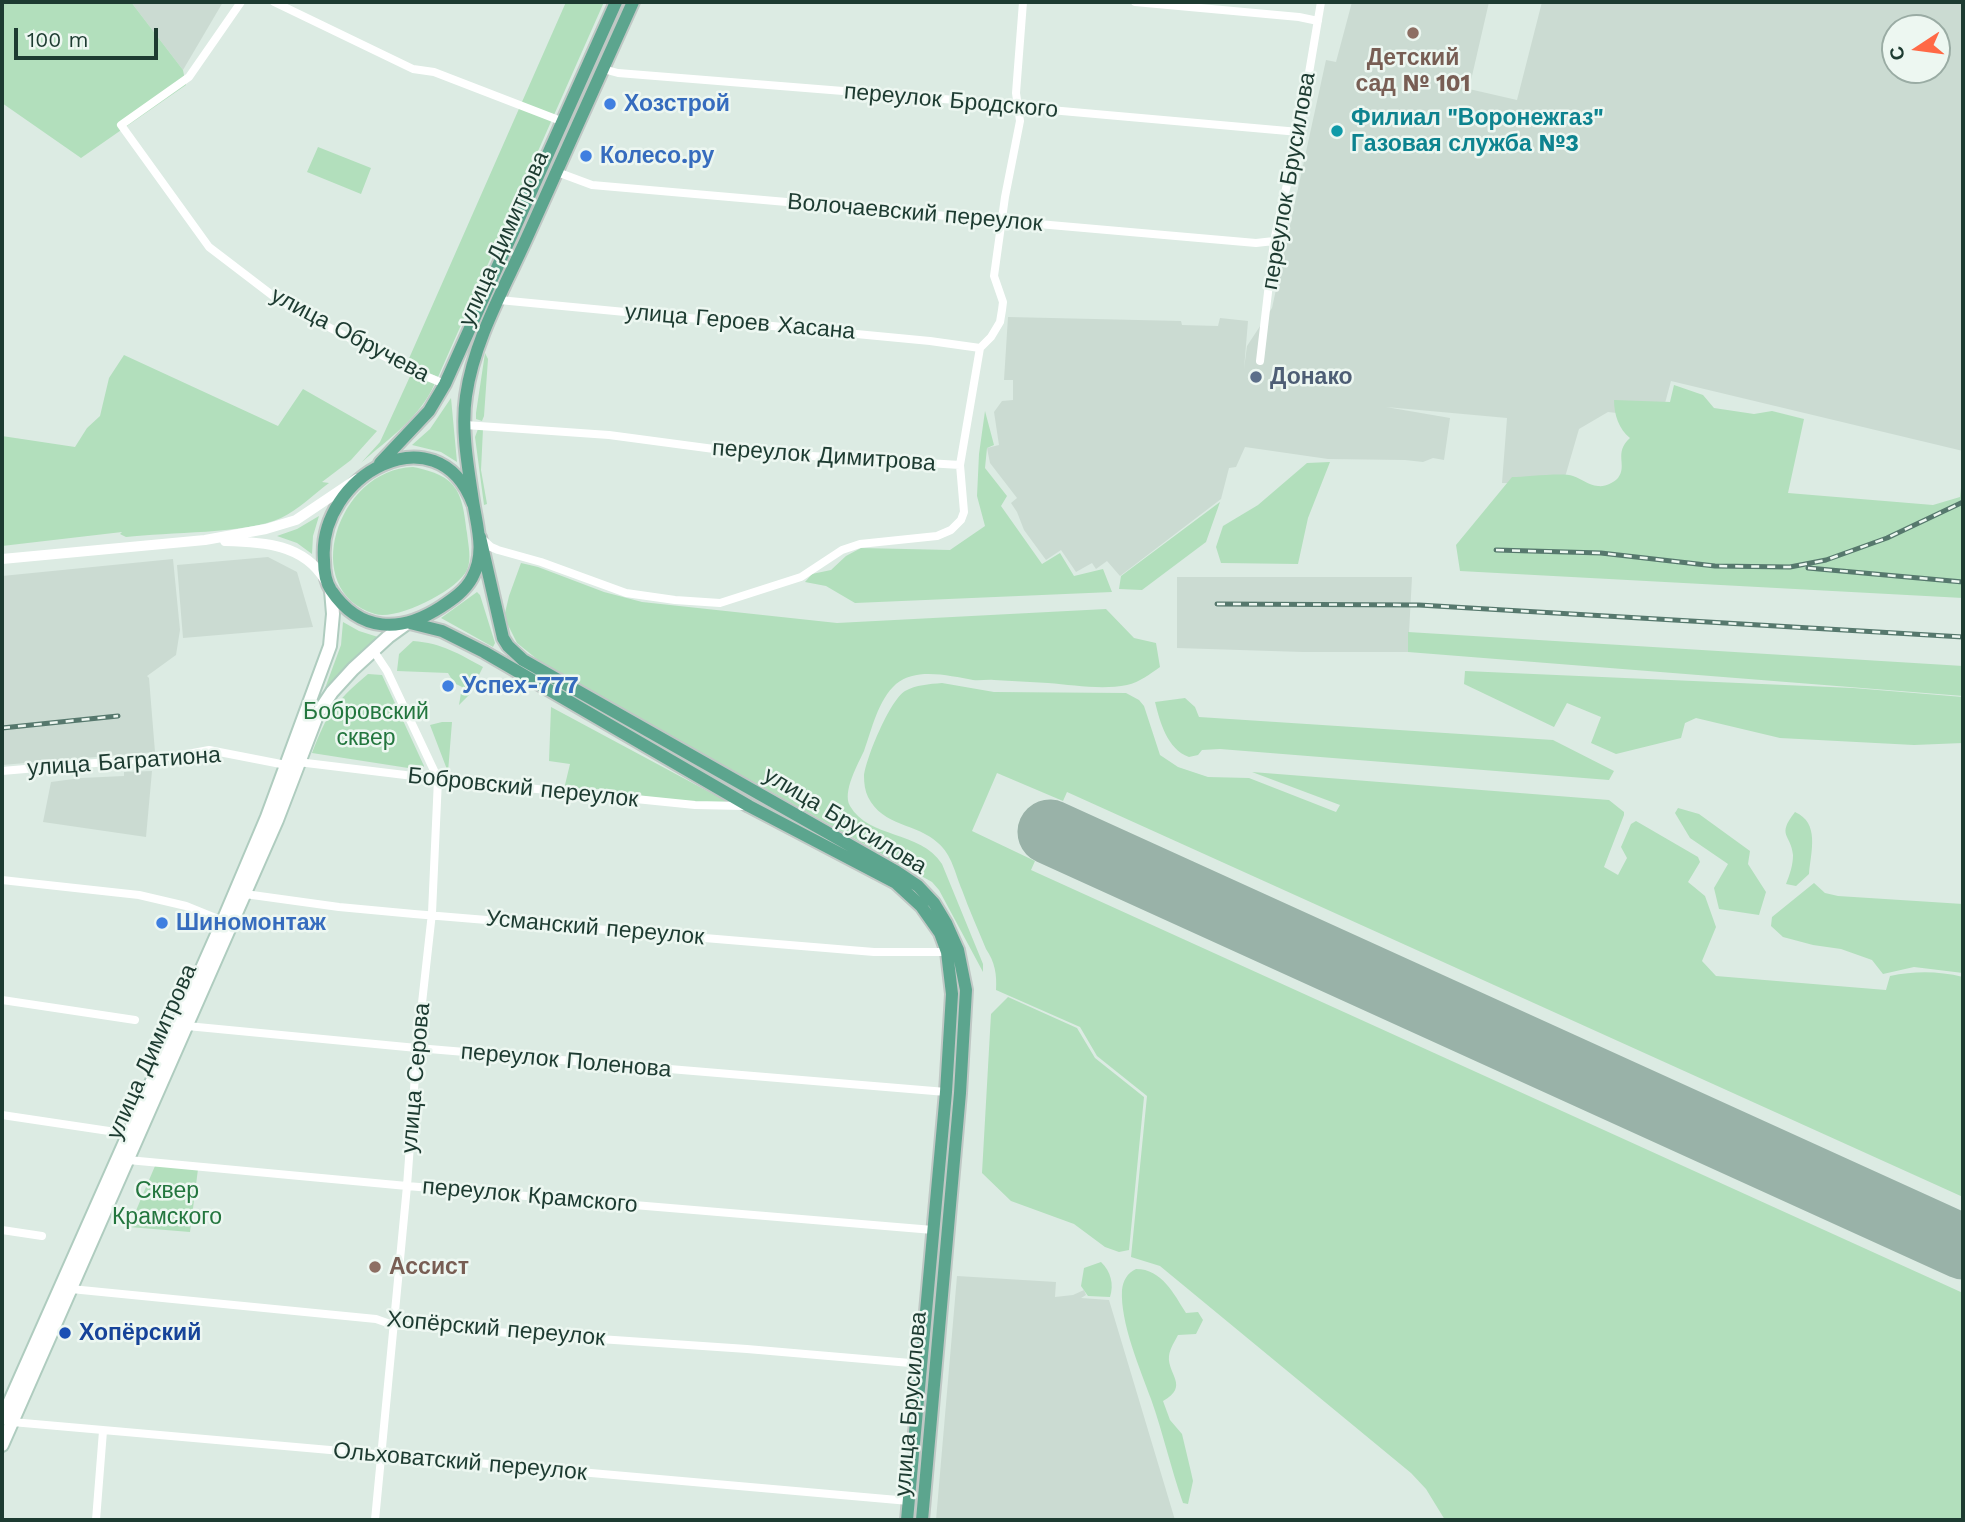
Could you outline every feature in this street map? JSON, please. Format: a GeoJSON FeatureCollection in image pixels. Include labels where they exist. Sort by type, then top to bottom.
{"type":"FeatureCollection","features":[{"type":"Feature","properties":{"kind":"main road","name":"улица Димитрова"},"geometry":{"type":"LineString","coordinates":[[374,468],[422,419],[445,384],[615,2]]}},
{"type":"Feature","properties":{"kind":"main road","name":"улица Димитрова"},"geometry":{"type":"LineString","coordinates":[[2,1445],[7,1421],[129,1134],[292,763],[318,713],[332,692],[373,650],[408,623],[435,611],[466,586],[476,568],[480,537],[473,504],[465,425],[470,372],[499,300],[633,2]]}},
{"type":"Feature","properties":{"kind":"main road","name":"улица Димитрова"},"geometry":{"type":"LineString","coordinates":[[7,1421],[71,1289],[277,820],[292,763],[330,646],[333,614],[323,545],[328,525],[341,498],[362,476],[374,468],[406,457],[438,463],[448,468],[460,480],[473,504]]}},
{"type":"Feature","properties":{"kind":"main road","name":"улица Брусилова"},"geometry":{"type":"LineString","coordinates":[[480,537],[503,638],[523,660],[897,872],[918,886],[934,903],[946,923],[958,950],[966,990],[922,1520]]}},
{"type":"Feature","properties":{"kind":"main road"},"geometry":{"type":"LineString","coordinates":[[330,588],[344,604],[366,621],[387,626],[408,623]]}},
{"type":"Feature","properties":{"kind":"main road","name":"улица Брусилова"},"geometry":{"type":"LineString","coordinates":[[408,623],[442,631],[484,652],[749,806],[896,883],[921,906],[940,933],[947,952],[952,994],[946,1092],[907,1520]]}},
{"type":"Feature","properties":{"kind":"street","name":"улица Обручева"},"geometry":{"type":"LineString","coordinates":[[241,2],[190,77],[121,125],[209,247],[281,302],[410,370],[445,384]]}},
{"type":"Feature","properties":{"kind":"street"},"geometry":{"type":"LineString","coordinates":[[274,2],[413,69],[434,72],[561,121]]}},
{"type":"Feature","properties":{"kind":"street","name":"переулок Димитрова"},"geometry":{"type":"LineString","coordinates":[[465,425],[609,435],[729,451],[960,465],[980,348],[1000,323],[1002,310],[1003,302],[994,276],[1020,121],[1016,93],[1023,2]]}},
{"type":"Feature","properties":{"kind":"street"},"geometry":{"type":"LineString","coordinates":[[1135,2],[1318,21]]}},
{"type":"Feature","properties":{"kind":"street","name":"переулок Брусилова"},"geometry":{"type":"LineString","coordinates":[[1260,361],[1274,241],[1299,132],[1321,2]]}},
{"type":"Feature","properties":{"kind":"street","name":"переулок Бродского"},"geometry":{"type":"LineString","coordinates":[[603,69],[618,73],[1018,105],[1299,132]]}},
{"type":"Feature","properties":{"kind":"street","name":"Волочаевский переулок"},"geometry":{"type":"LineString","coordinates":[[557,172],[592,185],[1256,243],[1274,241]]}},
{"type":"Feature","properties":{"kind":"street","name":"улица Героев Хасана"},"geometry":{"type":"LineString","coordinates":[[499,300],[916,339],[980,348]]}},
{"type":"Feature","properties":{"kind":"street"},"geometry":{"type":"LineString","coordinates":[[480,537],[498,550],[541,562],[609,588],[659,598],[720,603],[801,577],[842,551],[860,544],[937,536],[951,530],[961,520],[964,512],[960,465]]}},
{"type":"Feature","properties":{"kind":"street"},"geometry":{"type":"LineString","coordinates":[[2,559],[205,540],[277,527],[296,520],[362,476]]}},
{"type":"Feature","properties":{"kind":"street"},"geometry":{"type":"LineString","coordinates":[[205,540],[261,542],[284,547],[314,565],[330,588]]}},
{"type":"Feature","properties":{"kind":"street","name":"улица Серова"},"geometry":{"type":"LineString","coordinates":[[373,650],[387,671],[438,779],[432,914],[417,1048],[407,1186],[375,1520]]}},
{"type":"Feature","properties":{"kind":"street","name":"улица Багратиона"},"geometry":{"type":"LineString","coordinates":[[2,771],[177,756],[209,750],[292,763]]}},
{"type":"Feature","properties":{"kind":"street","name":"Бобровский переулок"},"geometry":{"type":"LineString","coordinates":[[292,763],[695,805],[749,806]]}},
{"type":"Feature","properties":{"kind":"street"},"geometry":{"type":"LineString","coordinates":[[2,880],[139,895],[186,906],[223,921]]}},
{"type":"Feature","properties":{"kind":"street","name":"Усманский переулок"},"geometry":{"type":"LineString","coordinates":[[245,894],[339,907],[874,952],[947,952]]}},
{"type":"Feature","properties":{"kind":"street"},"geometry":{"type":"LineString","coordinates":[[2,1000],[135,1020]]}},
{"type":"Feature","properties":{"kind":"street","name":"переулок Поленова"},"geometry":{"type":"LineString","coordinates":[[187,1026],[946,1092]]}},
{"type":"Feature","properties":{"kind":"street"},"geometry":{"type":"LineString","coordinates":[[2,1115],[129,1134]]}},
{"type":"Feature","properties":{"kind":"street","name":"переулок Крамского"},"geometry":{"type":"LineString","coordinates":[[128,1160],[933,1230]]}},
{"type":"Feature","properties":{"kind":"street"},"geometry":{"type":"LineString","coordinates":[[2,1230],[42,1236]]}},
{"type":"Feature","properties":{"kind":"street","name":"Хопёрский переулок"},"geometry":{"type":"LineString","coordinates":[[71,1289],[376,1319],[393,1325],[922,1364]]}},
{"type":"Feature","properties":{"kind":"street","name":"Ольховатский переулок"},"geometry":{"type":"LineString","coordinates":[[7,1421],[909,1501]]}},
{"type":"Feature","properties":{"kind":"street"},"geometry":{"type":"LineString","coordinates":[[96,1520],[103,1431]]}},
{"type":"Feature","properties":{"kind":"shaded area"},"geometry":{"type":"Polygon","coordinates":[[[131,2],[223,2],[183,70],[131,2]]]}},
{"type":"Feature","properties":{"kind":"shaded area"},"geometry":{"type":"Polygon","coordinates":[[[1352,2],[1489,2],[1469,89],[1517,100],[1542,2],[1963,2],[1963,451],[1671,381],[1661,418],[1608,412],[1579,429],[1563,484],[1502,483],[1507,418],[1386,407],[1450,418],[1444,460],[1433,458],[1423,462],[1328,459],[1245,447],[1236,467],[1229,468],[1221,499],[1120,576],[1107,561],[1096,569],[1092,563],[1076,572],[1061,550],[1046,560],[1024,530],[1011,503],[1017,498],[990,463],[987,448],[999,445],[994,412],[1002,401],[1013,400],[1013,380],[1004,380],[1008,317],[1181,321],[1182,325],[1218,326],[1220,318],[1248,321],[1244,369],[1247,346],[1272,308],[1326,60],[1336,62],[1352,2]]]}},
{"type":"Feature","properties":{"kind":"shaded area"},"geometry":{"type":"Polygon","coordinates":[[[268,557],[297,572],[313,627],[183,638],[177,565],[268,557]]]}},
{"type":"Feature","properties":{"kind":"shaded area"},"geometry":{"type":"Polygon","coordinates":[[[173,559],[180,630],[176,655],[147,676],[155,752],[2,765],[2,576],[173,559]]]}},
{"type":"Feature","properties":{"kind":"shaded area"},"geometry":{"type":"Polygon","coordinates":[[[1177,577],[1412,577],[1408,652],[1177,648],[1177,577]]]}},
{"type":"Feature","properties":{"kind":"shaded area"},"geometry":{"type":"Polygon","coordinates":[[[152,771],[146,837],[43,822],[51,782],[152,771]]]}},
{"type":"Feature","properties":{"kind":"shaded area"},"geometry":{"type":"Polygon","coordinates":[[[957,1276],[1056,1282],[1055,1297],[1073,1295],[1084,1290],[1086,1295],[1081,1298],[1109,1300],[1175,1520],[936,1520],[957,1276]]]}},
{"type":"Feature","properties":{"kind":"green space"},"geometry":{"type":"Polygon","coordinates":[[[2,2],[131,2],[183,70],[186,85],[81,158],[2,103],[2,2]]]}},
{"type":"Feature","properties":{"kind":"green space"},"geometry":{"type":"Polygon","coordinates":[[[566,2],[604,2],[438,377],[407,363],[566,2]]]}},
{"type":"Feature","properties":{"kind":"green space"},"geometry":{"type":"Polygon","coordinates":[[[318,147],[371,168],[361,194],[307,172],[318,147]]]}},
{"type":"Feature","properties":{"kind":"green space"},"geometry":{"type":"Polygon","coordinates":[[[485,353],[488,359],[482,421],[476,419],[476,413],[485,353]]]}},
{"type":"Feature","properties":{"kind":"green space"},"geometry":{"type":"Polygon","coordinates":[[[124,355],[278,426],[303,389],[377,431],[351,460],[322,482],[329,483],[294,510],[266,523],[228,530],[126,537],[120,534],[122,532],[2,546],[2,436],[75,447],[87,428],[100,416],[109,378],[124,355]]]}},
{"type":"Feature","properties":{"kind":"green space"},"geometry":{"type":"Polygon","coordinates":[[[412,372],[435,383],[429,395],[403,427],[361,463],[380,442],[412,372]]]}},
{"type":"Feature","properties":{"kind":"green space"},"geometry":{"type":"Polygon","coordinates":[[[1674,385],[1703,395],[1714,408],[1754,414],[1772,411],[1804,419],[1788,493],[1933,505],[1960,497],[1963,470],[1963,598],[1460,571],[1456,545],[1512,477],[1561,474],[1594,485],[1611,483],[1621,473],[1622,449],[1630,438],[1618,421],[1614,400],[1670,402],[1674,385]]]}},
{"type":"Feature","properties":{"kind":"green space"},"geometry":{"type":"Polygon","coordinates":[[[451,398],[457,462],[441,452],[412,445],[430,429],[451,398]]]}},
{"type":"Feature","properties":{"kind":"green space"},"geometry":{"type":"Polygon","coordinates":[[[985,411],[994,445],[987,448],[985,468],[1007,496],[1001,506],[1042,564],[1060,553],[1074,576],[1103,569],[1112,592],[855,603],[826,586],[805,582],[812,574],[831,570],[846,556],[861,548],[950,550],[985,526],[977,496],[985,411]]]}},
{"type":"Feature","properties":{"kind":"green space"},"geometry":{"type":"Polygon","coordinates":[[[478,429],[483,429],[481,470],[487,504],[484,505],[475,437],[478,429]]]}},
{"type":"Feature","properties":{"kind":"green space"},"geometry":{"type":"Polygon","coordinates":[[[1330,462],[1308,518],[1298,564],[1221,563],[1216,547],[1223,526],[1258,505],[1307,463],[1330,462]]]}},
{"type":"Feature","properties":{"kind":"green space"},"geometry":{"type":"Polygon","coordinates":[[[413,467],[440,475],[449,481],[460,496],[469,552],[467,570],[452,586],[426,602],[397,613],[375,614],[351,601],[338,582],[333,558],[337,533],[347,508],[364,488],[386,473],[413,467]]]}},
{"type":"Feature","properties":{"kind":"green space"},"geometry":{"type":"Polygon","coordinates":[[[1220,502],[1206,542],[1142,590],[1119,589],[1121,576],[1220,502]]]}},
{"type":"Feature","properties":{"kind":"green space"},"geometry":{"type":"Polygon","coordinates":[[[319,516],[313,536],[312,554],[297,543],[277,536],[297,529],[319,516]]]}},
{"type":"Feature","properties":{"kind":"green space"},"geometry":{"type":"Polygon","coordinates":[[[521,563],[604,592],[642,602],[837,623],[1106,609],[1134,638],[1156,643],[1160,667],[1132,684],[1108,687],[976,680],[923,674],[896,684],[885,698],[852,778],[848,793],[850,806],[869,824],[921,845],[933,853],[942,864],[983,964],[983,972],[939,890],[932,882],[543,664],[517,643],[504,617],[521,563]]]}},
{"type":"Feature","properties":{"kind":"green space"},"geometry":{"type":"Polygon","coordinates":[[[477,592],[495,643],[493,647],[441,618],[477,592]]]}},
{"type":"Feature","properties":{"kind":"green space"},"geometry":{"type":"Polygon","coordinates":[[[343,622],[378,637],[326,692],[324,691],[341,645],[343,622]]]}},
{"type":"Feature","properties":{"kind":"green space"},"geometry":{"type":"Polygon","coordinates":[[[1408,632],[1963,666],[1963,696],[1408,652],[1408,632]]]}},
{"type":"Feature","properties":{"kind":"green space"},"geometry":{"type":"Polygon","coordinates":[[[413,641],[442,647],[483,667],[469,695],[459,705],[462,687],[454,683],[448,673],[397,671],[399,654],[413,641]]]}},
{"type":"Feature","properties":{"kind":"green space"},"geometry":{"type":"Polygon","coordinates":[[[1465,671],[1853,688],[1963,697],[1963,743],[1914,745],[1780,738],[1696,718],[1685,723],[1681,738],[1616,754],[1591,743],[1601,717],[1567,703],[1554,727],[1464,684],[1465,671]]]}},
{"type":"Feature","properties":{"kind":"green space","name":"Бобровский сквер"},"geometry":{"type":"Polygon","coordinates":[[[368,674],[382,675],[424,766],[421,770],[312,753],[333,709],[368,674]]]}},
{"type":"Feature","properties":{"kind":"green space"},"geometry":{"type":"Polygon","coordinates":[[[942,683],[994,692],[1126,693],[1144,706],[1160,755],[1178,767],[1208,777],[1249,778],[1336,812],[1340,805],[1252,772],[1609,800],[1624,812],[1624,815],[1604,867],[1618,875],[1627,858],[1621,847],[1631,824],[1636,821],[1698,857],[1700,862],[1688,882],[1705,896],[1716,927],[1702,961],[1716,976],[1886,990],[1890,976],[1899,974],[1936,973],[1963,977],[1963,1197],[1067,792],[1063,801],[997,773],[972,831],[1035,861],[1031,870],[1963,1293],[1963,1520],[1445,1520],[1426,1489],[1411,1473],[1160,1266],[1131,1257],[1147,1096],[1097,1056],[1080,1027],[996,990],[993,964],[947,853],[930,837],[882,814],[874,807],[866,792],[864,776],[874,744],[899,696],[909,689],[942,683]]]}},
{"type":"Feature","properties":{"kind":"green space"},"geometry":{"type":"Polygon","coordinates":[[[1185,698],[1195,707],[1199,717],[1553,740],[1614,771],[1609,780],[1220,749],[1202,750],[1198,755],[1189,757],[1175,748],[1170,741],[1155,702],[1185,698]]]}},
{"type":"Feature","properties":{"kind":"green space"},"geometry":{"type":"Polygon","coordinates":[[[551,707],[728,802],[726,809],[598,789],[564,789],[570,764],[549,761],[551,707]]]}},
{"type":"Feature","properties":{"kind":"green space"},"geometry":{"type":"Polygon","coordinates":[[[452,722],[448,772],[430,725],[452,722]]]}},
{"type":"Feature","properties":{"kind":"green space"},"geometry":{"type":"Polygon","coordinates":[[[1678,808],[1699,814],[1750,851],[1748,864],[1766,892],[1759,915],[1719,909],[1714,888],[1728,864],[1690,838],[1675,813],[1678,808]]]}},
{"type":"Feature","properties":{"kind":"green space"},"geometry":{"type":"Polygon","coordinates":[[[1795,812],[1808,823],[1812,838],[1809,874],[1796,886],[1786,884],[1793,855],[1785,831],[1795,812]]]}},
{"type":"Feature","properties":{"kind":"green space"},"geometry":{"type":"Polygon","coordinates":[[[1814,883],[1825,893],[1838,896],[1963,904],[1963,973],[1914,967],[1883,974],[1872,960],[1841,949],[1783,937],[1771,926],[1772,917],[1814,883]]]}},
{"type":"Feature","properties":{"kind":"green space"},"geometry":{"type":"Polygon","coordinates":[[[1008,997],[1077,1028],[1095,1058],[1144,1097],[1129,1250],[1119,1252],[1105,1247],[1074,1224],[1011,1201],[982,1173],[991,1014],[1008,997]]]}},
{"type":"Feature","properties":{"kind":"green space","name":"Сквер Крамского"},"geometry":{"type":"Polygon","coordinates":[[[155,1166],[198,1169],[190,1232],[129,1227],[155,1166]]]}},
{"type":"Feature","properties":{"kind":"green space"},"geometry":{"type":"Polygon","coordinates":[[[1101,1262],[1111,1278],[1110,1297],[1088,1296],[1081,1286],[1084,1268],[1101,1262]]]}},
{"type":"Feature","properties":{"kind":"green space"},"geometry":{"type":"Polygon","coordinates":[[[1136,1269],[1153,1273],[1160,1278],[1186,1313],[1198,1312],[1203,1320],[1196,1334],[1178,1335],[1173,1345],[1169,1362],[1176,1385],[1171,1395],[1163,1401],[1170,1420],[1182,1434],[1193,1481],[1188,1504],[1183,1503],[1124,1316],[1124,1280],[1136,1269]]]}},
{"type":"Feature","properties":{"kind":"runway"},"geometry":{"type":"LineString","coordinates":[[1050,832],[1963,1247]]}},
{"type":"Feature","properties":{"kind":"railway"},"geometry":{"type":"LineString","coordinates":[[1496,550],[1601,553],[1715,566],[1790,567],[1826,560],[1887,538],[1963,502]]}},
{"type":"Feature","properties":{"kind":"railway"},"geometry":{"type":"LineString","coordinates":[[1808,568],[1963,582]]}},
{"type":"Feature","properties":{"kind":"railway"},"geometry":{"type":"LineString","coordinates":[[1217,604],[1419,605],[1963,637]]}},
{"type":"Feature","properties":{"kind":"railway"},"geometry":{"type":"LineString","coordinates":[[2,728],[118,716]]}},
{"type":"Feature","properties":{"kind":"place","name":"Детский сад № 101"},"geometry":{"type":"Point","coordinates":[1413,33]}},
{"type":"Feature","properties":{"kind":"place","name":"Хозстрой"},"geometry":{"type":"Point","coordinates":[610,104]}},
{"type":"Feature","properties":{"kind":"place","name":"Филиал \"Воронежгаз\" Газовая служба №3"},"geometry":{"type":"Point","coordinates":[1337,131]}},
{"type":"Feature","properties":{"kind":"place","name":"Колесо.ру"},"geometry":{"type":"Point","coordinates":[586,156]}},
{"type":"Feature","properties":{"kind":"place","name":"Донако"},"geometry":{"type":"Point","coordinates":[1256,377]}},
{"type":"Feature","properties":{"kind":"place","name":"Успех-777"},"geometry":{"type":"Point","coordinates":[448,686]}},
{"type":"Feature","properties":{"kind":"place","name":"Шиномонтаж"},"geometry":{"type":"Point","coordinates":[162,923]}},
{"type":"Feature","properties":{"kind":"place","name":"Ассист"},"geometry":{"type":"Point","coordinates":[375,1267]}},
{"type":"Feature","properties":{"kind":"place","name":"Хопёрский"},"geometry":{"type":"Point","coordinates":[65,1333]}}]}
